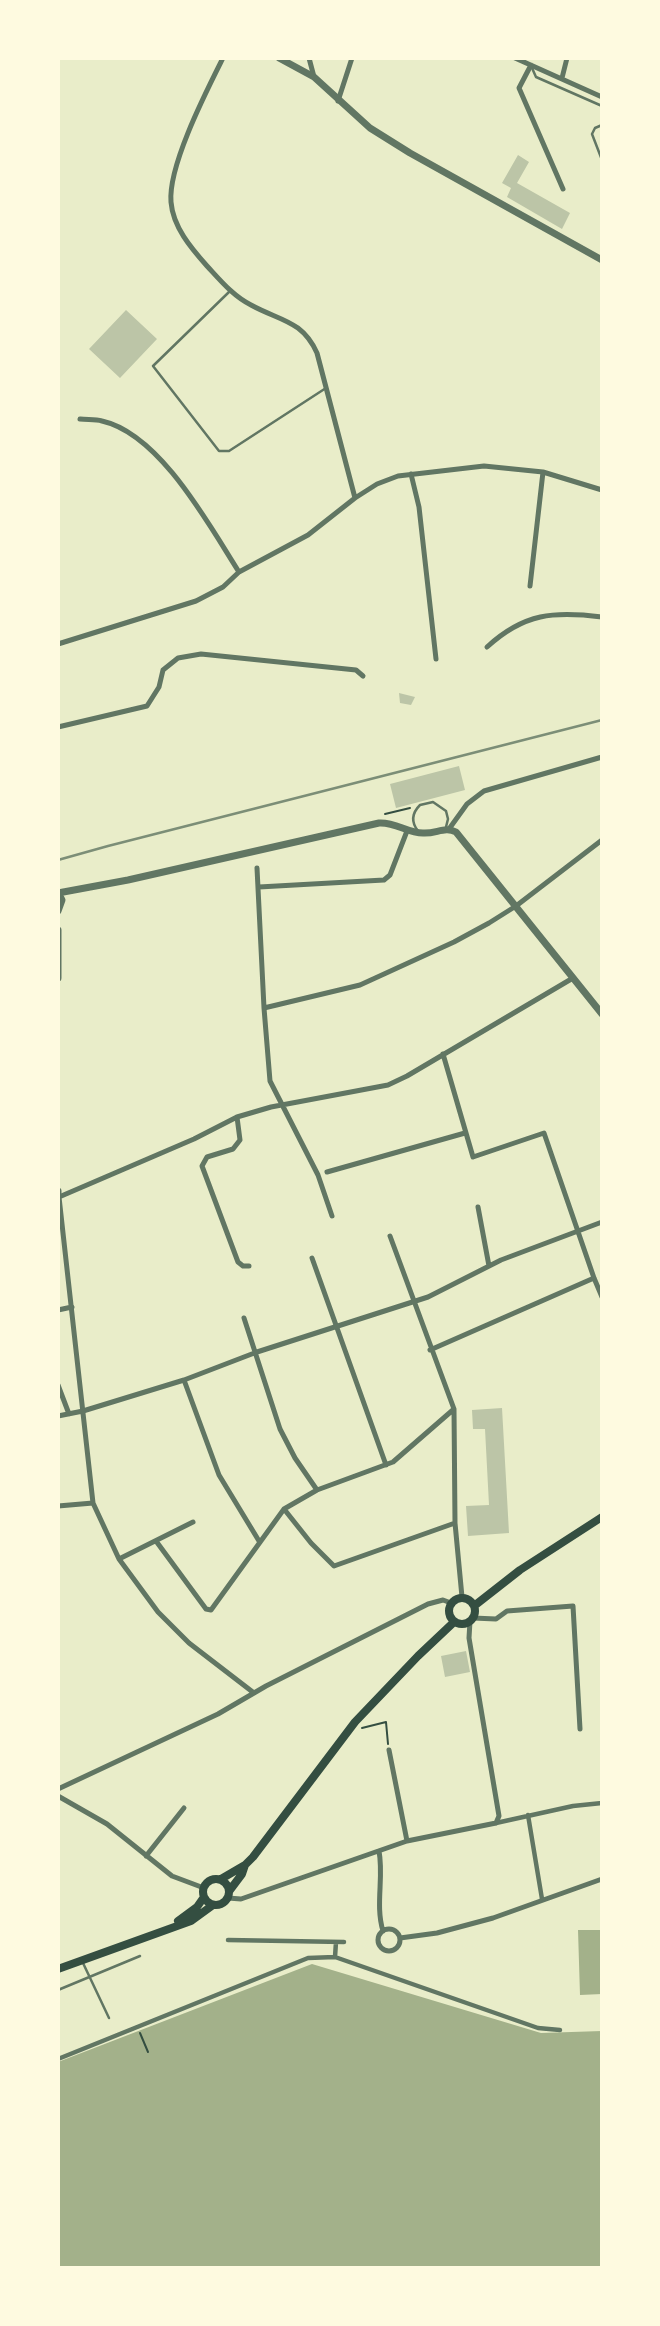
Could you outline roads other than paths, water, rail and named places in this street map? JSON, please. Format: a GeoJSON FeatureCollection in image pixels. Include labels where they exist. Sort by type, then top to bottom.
{"type":"FeatureCollection","features":[{"type":"Feature","properties":{"kind":"main road"},"geometry":{"type":"LineString","coordinates":[[474,1606],[470,1600],[462,1597],[451,1603],[449,1615],[454,1622],[462,1624],[471,1620],[474,1606],[527,1564],[602,1517]]}},
{"type":"Feature","properties":{"kind":"main road"},"geometry":{"type":"LineString","coordinates":[[58,1969],[191,1921],[213,1905],[222,1904],[245,1865],[355,1722],[454,1622]]}},
{"type":"Feature","properties":{"kind":"main road"},"geometry":{"type":"LineString","coordinates":[[166,1929],[187,1916],[212,1880],[221,1879],[245,1865]]}},
{"type":"Feature","properties":{"kind":"main road"},"geometry":{"type":"LineString","coordinates":[[221,1879],[227,1883],[229,1894]]}},
{"type":"Feature","properties":{"kind":"main road"},"geometry":{"type":"LineString","coordinates":[[204,1893],[213,1905]]}},
{"type":"Feature","properties":{"kind":"street"},"geometry":{"type":"LineString","coordinates":[[223,58],[181,154],[172,182],[171,202],[176,222],[187,243],[230,291],[249,304],[293,324],[309,336],[317,353],[355,498]]}},
{"type":"Feature","properties":{"kind":"street"},"geometry":{"type":"LineString","coordinates":[[279,58],[314,78],[370,128],[602,260]]}},
{"type":"Feature","properties":{"kind":"street"},"geometry":{"type":"LineString","coordinates":[[309,58],[314,78]]}},
{"type":"Feature","properties":{"kind":"street"},"geometry":{"type":"LineString","coordinates":[[338,101],[352,58]]}},
{"type":"Feature","properties":{"kind":"street"},"geometry":{"type":"LineString","coordinates":[[515,58],[602,97]]}},
{"type":"Feature","properties":{"kind":"street"},"geometry":{"type":"LineString","coordinates":[[562,78],[567,58]]}},
{"type":"Feature","properties":{"kind":"street"},"geometry":{"type":"LineString","coordinates":[[531,65],[519,88],[563,189]]}},
{"type":"Feature","properties":{"kind":"street"},"geometry":{"type":"LineString","coordinates":[[80,419],[102,420],[125,429],[171,470],[239,572]]}},
{"type":"Feature","properties":{"kind":"street"},"geometry":{"type":"LineString","coordinates":[[58,644],[196,601],[223,587],[239,572],[308,535],[377,484],[411,474],[484,466],[543,472],[602,491]]}},
{"type":"Feature","properties":{"kind":"street"},"geometry":{"type":"LineString","coordinates":[[530,586],[543,472]]}},
{"type":"Feature","properties":{"kind":"street"},"geometry":{"type":"LineString","coordinates":[[411,474],[419,507],[436,659]]}},
{"type":"Feature","properties":{"kind":"street"},"geometry":{"type":"LineString","coordinates":[[487,647],[506,630],[542,615],[602,617]]}},
{"type":"Feature","properties":{"kind":"street"},"geometry":{"type":"LineString","coordinates":[[58,727],[148,706],[159,687],[163,670],[178,659],[201,654],[356,670],[363,676]]}},
{"type":"Feature","properties":{"kind":"street"},"geometry":{"type":"LineString","coordinates":[[58,911],[62,904],[58,892],[128,880],[379,823],[394,824],[421,834],[436,833],[447,829],[471,800],[484,791],[602,757]]}},
{"type":"Feature","properties":{"kind":"street"},"geometry":{"type":"LineString","coordinates":[[447,829],[456,832],[602,1014]]}},
{"type":"Feature","properties":{"kind":"street"},"geometry":{"type":"LineString","coordinates":[[259,887],[384,880],[390,875],[407,831]]}},
{"type":"Feature","properties":{"kind":"street"},"geometry":{"type":"LineString","coordinates":[[264,1008],[360,985],[454,942],[516,906],[602,840]]}},
{"type":"Feature","properties":{"kind":"street"},"geometry":{"type":"LineString","coordinates":[[257,868],[270,1081],[318,1175],[332,1216]]}},
{"type":"Feature","properties":{"kind":"street"},"geometry":{"type":"LineString","coordinates":[[58,930],[58,978]]}},
{"type":"Feature","properties":{"kind":"street"},"geometry":{"type":"LineString","coordinates":[[58,1197],[237,1117],[283,1105],[388,1085],[573,978]]}},
{"type":"Feature","properties":{"kind":"street"},"geometry":{"type":"LineString","coordinates":[[443,1054],[473,1157],[544,1133],[602,1297]]}},
{"type":"Feature","properties":{"kind":"street"},"geometry":{"type":"LineString","coordinates":[[237,1117],[240,1140],[233,1149],[207,1157],[202,1166],[237,1262],[249,1266]]}},
{"type":"Feature","properties":{"kind":"street"},"geometry":{"type":"LineString","coordinates":[[327,1172],[465,1133]]}},
{"type":"Feature","properties":{"kind":"street"},"geometry":{"type":"LineString","coordinates":[[58,1191],[93,1503],[119,1559],[158,1612],[189,1643],[254,1693]]}},
{"type":"Feature","properties":{"kind":"street"},"geometry":{"type":"LineString","coordinates":[[478,1207],[489,1266]]}},
{"type":"Feature","properties":{"kind":"street"},"geometry":{"type":"LineString","coordinates":[[58,1416],[184,1380],[257,1352],[428,1297],[489,1266],[602,1222]]}},
{"type":"Feature","properties":{"kind":"street"},"geometry":{"type":"LineString","coordinates":[[390,1236],[454,1409],[455,1523],[462,1597]]}},
{"type":"Feature","properties":{"kind":"street"},"geometry":{"type":"LineString","coordinates":[[312,1258],[386,1465]]}},
{"type":"Feature","properties":{"kind":"street"},"geometry":{"type":"LineString","coordinates":[[430,1350],[594,1278]]}},
{"type":"Feature","properties":{"kind":"street"},"geometry":{"type":"LineString","coordinates":[[58,1310],[72,1307]]}},
{"type":"Feature","properties":{"kind":"street"},"geometry":{"type":"LineString","coordinates":[[244,1318],[281,1429],[295,1458],[317,1490]]}},
{"type":"Feature","properties":{"kind":"street"},"geometry":{"type":"LineString","coordinates":[[184,1380],[219,1475],[259,1541]]}},
{"type":"Feature","properties":{"kind":"street"},"geometry":{"type":"LineString","coordinates":[[58,1385],[69,1414]]}},
{"type":"Feature","properties":{"kind":"street"},"geometry":{"type":"LineString","coordinates":[[156,1541],[206,1609],[211,1609],[284,1509],[317,1490],[393,1462],[454,1409]]}},
{"type":"Feature","properties":{"kind":"street"},"geometry":{"type":"LineString","coordinates":[[58,1506],[93,1503]]}},
{"type":"Feature","properties":{"kind":"street"},"geometry":{"type":"LineString","coordinates":[[284,1509],[311,1543],[334,1566],[455,1523]]}},
{"type":"Feature","properties":{"kind":"street"},"geometry":{"type":"LineString","coordinates":[[119,1559],[193,1522]]}},
{"type":"Feature","properties":{"kind":"street"},"geometry":{"type":"LineString","coordinates":[[58,1789],[218,1714],[428,1604],[443,1600],[451,1603]]}},
{"type":"Feature","properties":{"kind":"street"},"geometry":{"type":"LineString","coordinates":[[496,1823],[499,1816],[469,1638],[471,1620],[496,1619],[507,1611],[573,1606],[580,1729]]}},
{"type":"Feature","properties":{"kind":"street"},"geometry":{"type":"LineString","coordinates":[[389,1751],[407,1841]]}},
{"type":"Feature","properties":{"kind":"street"},"geometry":{"type":"LineString","coordinates":[[58,1796],[107,1824],[172,1876],[204,1893]]}},
{"type":"Feature","properties":{"kind":"street"},"geometry":{"type":"LineString","coordinates":[[229,1894],[241,1899],[407,1841],[528,1815],[602,1803]]}},
{"type":"Feature","properties":{"kind":"street"},"geometry":{"type":"LineString","coordinates":[[146,1856],[184,1808]]}},
{"type":"Feature","properties":{"kind":"street"},"geometry":{"type":"LineString","coordinates":[[528,1815],[542,1899]]}},
{"type":"Feature","properties":{"kind":"street"},"geometry":{"type":"LineString","coordinates":[[379,1851],[383,1868],[380,1920],[383,1931],[378,1940],[379,1946],[386,1951],[396,1949],[400,1938]]}},
{"type":"Feature","properties":{"kind":"street"},"geometry":{"type":"LineString","coordinates":[[400,1938],[437,1933],[513,1912],[542,1899],[602,1879]]}},
{"type":"Feature","properties":{"kind":"street"},"geometry":{"type":"LineString","coordinates":[[383,1931],[392,1930],[400,1938]]}},
{"type":"Feature","properties":{"kind":"street"},"geometry":{"type":"LineString","coordinates":[[228,1940],[344,1942]]}},
{"type":"Feature","properties":{"kind":"street"},"geometry":{"type":"LineString","coordinates":[[335,1957],[336,1942]]}},
{"type":"Feature","properties":{"kind":"street"},"geometry":{"type":"LineString","coordinates":[[58,2059],[308,1958],[335,1957],[538,2028],[560,2030]]}},
{"type":"Feature","properties":{"kind":"lane"},"geometry":{"type":"LineString","coordinates":[[531,65],[536,77],[602,106]]}},
{"type":"Feature","properties":{"kind":"lane"},"geometry":{"type":"LineString","coordinates":[[602,125],[595,128],[592,134],[602,160]]}},
{"type":"Feature","properties":{"kind":"lane"},"geometry":{"type":"LineString","coordinates":[[230,291],[153,366],[219,451],[229,452],[326,388]]}},
{"type":"Feature","properties":{"kind":"lane"},"geometry":{"type":"LineString","coordinates":[[421,834],[414,825],[414,814],[420,805],[433,802],[443,806],[448,816],[447,829]]}},
{"type":"Feature","properties":{"kind":"lane"},"geometry":{"type":"LineString","coordinates":[[58,1990],[140,1956]]}},
{"type":"Feature","properties":{"kind":"lane"},"geometry":{"type":"LineString","coordinates":[[82,1960],[109,2018]]}},
{"type":"Feature","properties":{"kind":"railway"},"geometry":{"type":"LineString","coordinates":[[58,860],[602,720]]}}]}
